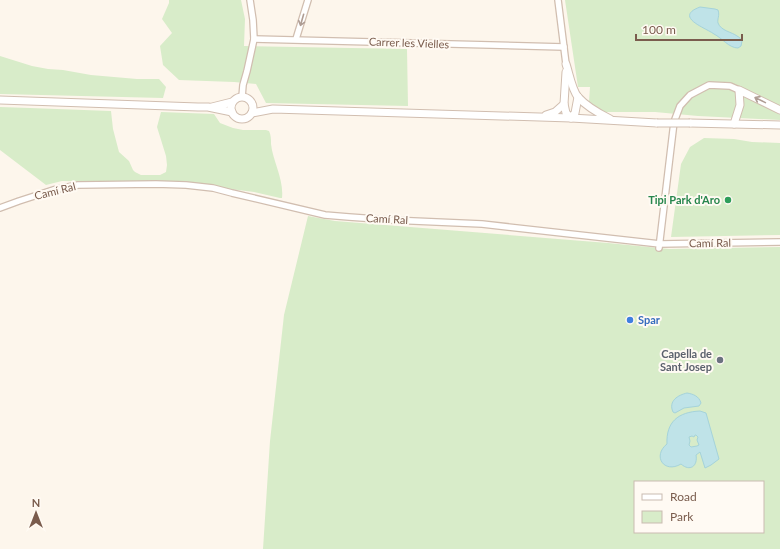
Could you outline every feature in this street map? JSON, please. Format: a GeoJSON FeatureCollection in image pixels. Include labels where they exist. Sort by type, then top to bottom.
{"type":"FeatureCollection","features":[{"type":"Feature","properties":{"kind":"street"},"geometry":{"type":"LineString","coordinates":[[242,97],[243,85],[254,39],[250,0]]}},
{"type":"Feature","properties":{"kind":"street"},"geometry":{"type":"LineString","coordinates":[[296,39],[308,0]]}},
{"type":"Feature","properties":{"kind":"street"},"geometry":{"type":"LineString","coordinates":[[558,0],[566,64],[564,104],[566,113],[571,118]]}},
{"type":"Feature","properties":{"kind":"street","name":"Carrer les Vielles"},"geometry":{"type":"LineString","coordinates":[[254,39],[564,47]]}},
{"type":"Feature","properties":{"kind":"street"},"geometry":{"type":"LineString","coordinates":[[566,64],[578,97],[594,111],[612,120]]}},
{"type":"Feature","properties":{"kind":"street"},"geometry":{"type":"LineString","coordinates":[[660,246],[674,122],[680,106],[690,95],[709,85],[730,86],[780,110]]}},
{"type":"Feature","properties":{"kind":"street"},"geometry":{"type":"LineString","coordinates":[[734,124],[740,105],[739,90]]}},
{"type":"Feature","properties":{"kind":"street"},"geometry":{"type":"LineString","coordinates":[[208,107],[232,102],[236,98],[242,97],[248,98],[252,103],[252,113]]}},
{"type":"Feature","properties":{"kind":"street"},"geometry":{"type":"LineString","coordinates":[[571,118],[575,113],[578,97]]}},
{"type":"Feature","properties":{"kind":"street"},"geometry":{"type":"LineString","coordinates":[[0,100],[208,107],[232,112]]}},
{"type":"Feature","properties":{"kind":"street"},"geometry":{"type":"LineString","coordinates":[[232,102],[232,112],[235,116],[242,119],[248,117],[252,113],[273,109],[571,118],[657,123],[780,125]]}},
{"type":"Feature","properties":{"kind":"street"},"geometry":{"type":"LineString","coordinates":[[252,103],[273,109]]}},
{"type":"Feature","properties":{"kind":"street"},"geometry":{"type":"LineString","coordinates":[[543,117],[555,112],[564,104]]}},
{"type":"Feature","properties":{"kind":"street","name":"Camí Ral"},"geometry":{"type":"LineString","coordinates":[[0,208],[19,200],[53,190],[78,185],[186,185],[213,188],[325,215],[391,220],[482,224],[660,246],[780,242]]}},
{"type":"Feature","properties":{"kind":"green space"},"geometry":{"type":"Polygon","coordinates":[[[169,0],[241,0],[245,19],[244,46],[407,49],[408,106],[266,103],[256,84],[179,80],[163,65],[160,46],[172,33],[162,19],[169,0]]]}},
{"type":"Feature","properties":{"kind":"green space"},"geometry":{"type":"Polygon","coordinates":[[[565,0],[780,0],[780,120],[698,116],[655,112],[603,112],[589,102],[590,87],[578,87],[565,0]]]}},
{"type":"Feature","properties":{"kind":"green space"},"geometry":{"type":"Polygon","coordinates":[[[0,56],[32,66],[48,69],[91,75],[137,79],[159,79],[166,87],[163,98],[0,94],[0,56]]]}},
{"type":"Feature","properties":{"kind":"green space"},"geometry":{"type":"Polygon","coordinates":[[[0,107],[111,111],[113,129],[119,152],[129,161],[133,170],[141,175],[160,175],[166,172],[166,156],[157,127],[161,112],[214,114],[220,123],[233,128],[243,130],[266,130],[269,131],[270,134],[272,151],[280,177],[282,198],[254,192],[183,183],[62,181],[46,185],[0,150],[0,107]]]}},
{"type":"Feature","properties":{"kind":"green space","name":"Tipi Park d'Aro"},"geometry":{"type":"Polygon","coordinates":[[[704,138],[780,143],[780,235],[671,237],[681,164],[690,147],[704,138]]]}},
{"type":"Feature","properties":{"kind":"green space"},"geometry":{"type":"Polygon","coordinates":[[[308,216],[335,221],[669,249],[780,247],[780,549],[263,549],[270,441],[284,315],[308,216]]]}},
{"type":"Feature","properties":{"kind":"water"},"geometry":{"type":"Polygon","coordinates":[[[700,7],[718,10],[719,26],[739,37],[742,41],[741,46],[735,48],[694,22],[690,18],[690,15],[693,11],[700,7]]]}},
{"type":"Feature","properties":{"kind":"water"},"geometry":{"type":"Polygon","coordinates":[[[687,393],[694,395],[699,399],[701,403],[699,406],[684,408],[675,413],[673,412],[672,405],[675,399],[680,395],[687,393]]]}},
{"type":"Feature","properties":{"kind":"water"},"geometry":{"type":"Polygon","coordinates":[[[700,411],[706,413],[719,459],[705,468],[700,452],[696,455],[696,462],[693,467],[687,468],[681,464],[675,467],[665,465],[660,458],[660,454],[667,444],[667,436],[671,424],[685,413],[700,411]],[[696,435],[694,437],[689,437],[689,445],[691,447],[699,445],[697,440],[698,437],[696,435]]]}},
{"type":"Feature","properties":{"kind":"place","name":"Tipi Park d'Aro"},"geometry":{"type":"Point","coordinates":[728,200]}},
{"type":"Feature","properties":{"kind":"place","name":"Spar"},"geometry":{"type":"Point","coordinates":[630,320]}},
{"type":"Feature","properties":{"kind":"place","name":"Capella de Sant Josep"},"geometry":{"type":"Point","coordinates":[720,360]}}]}
